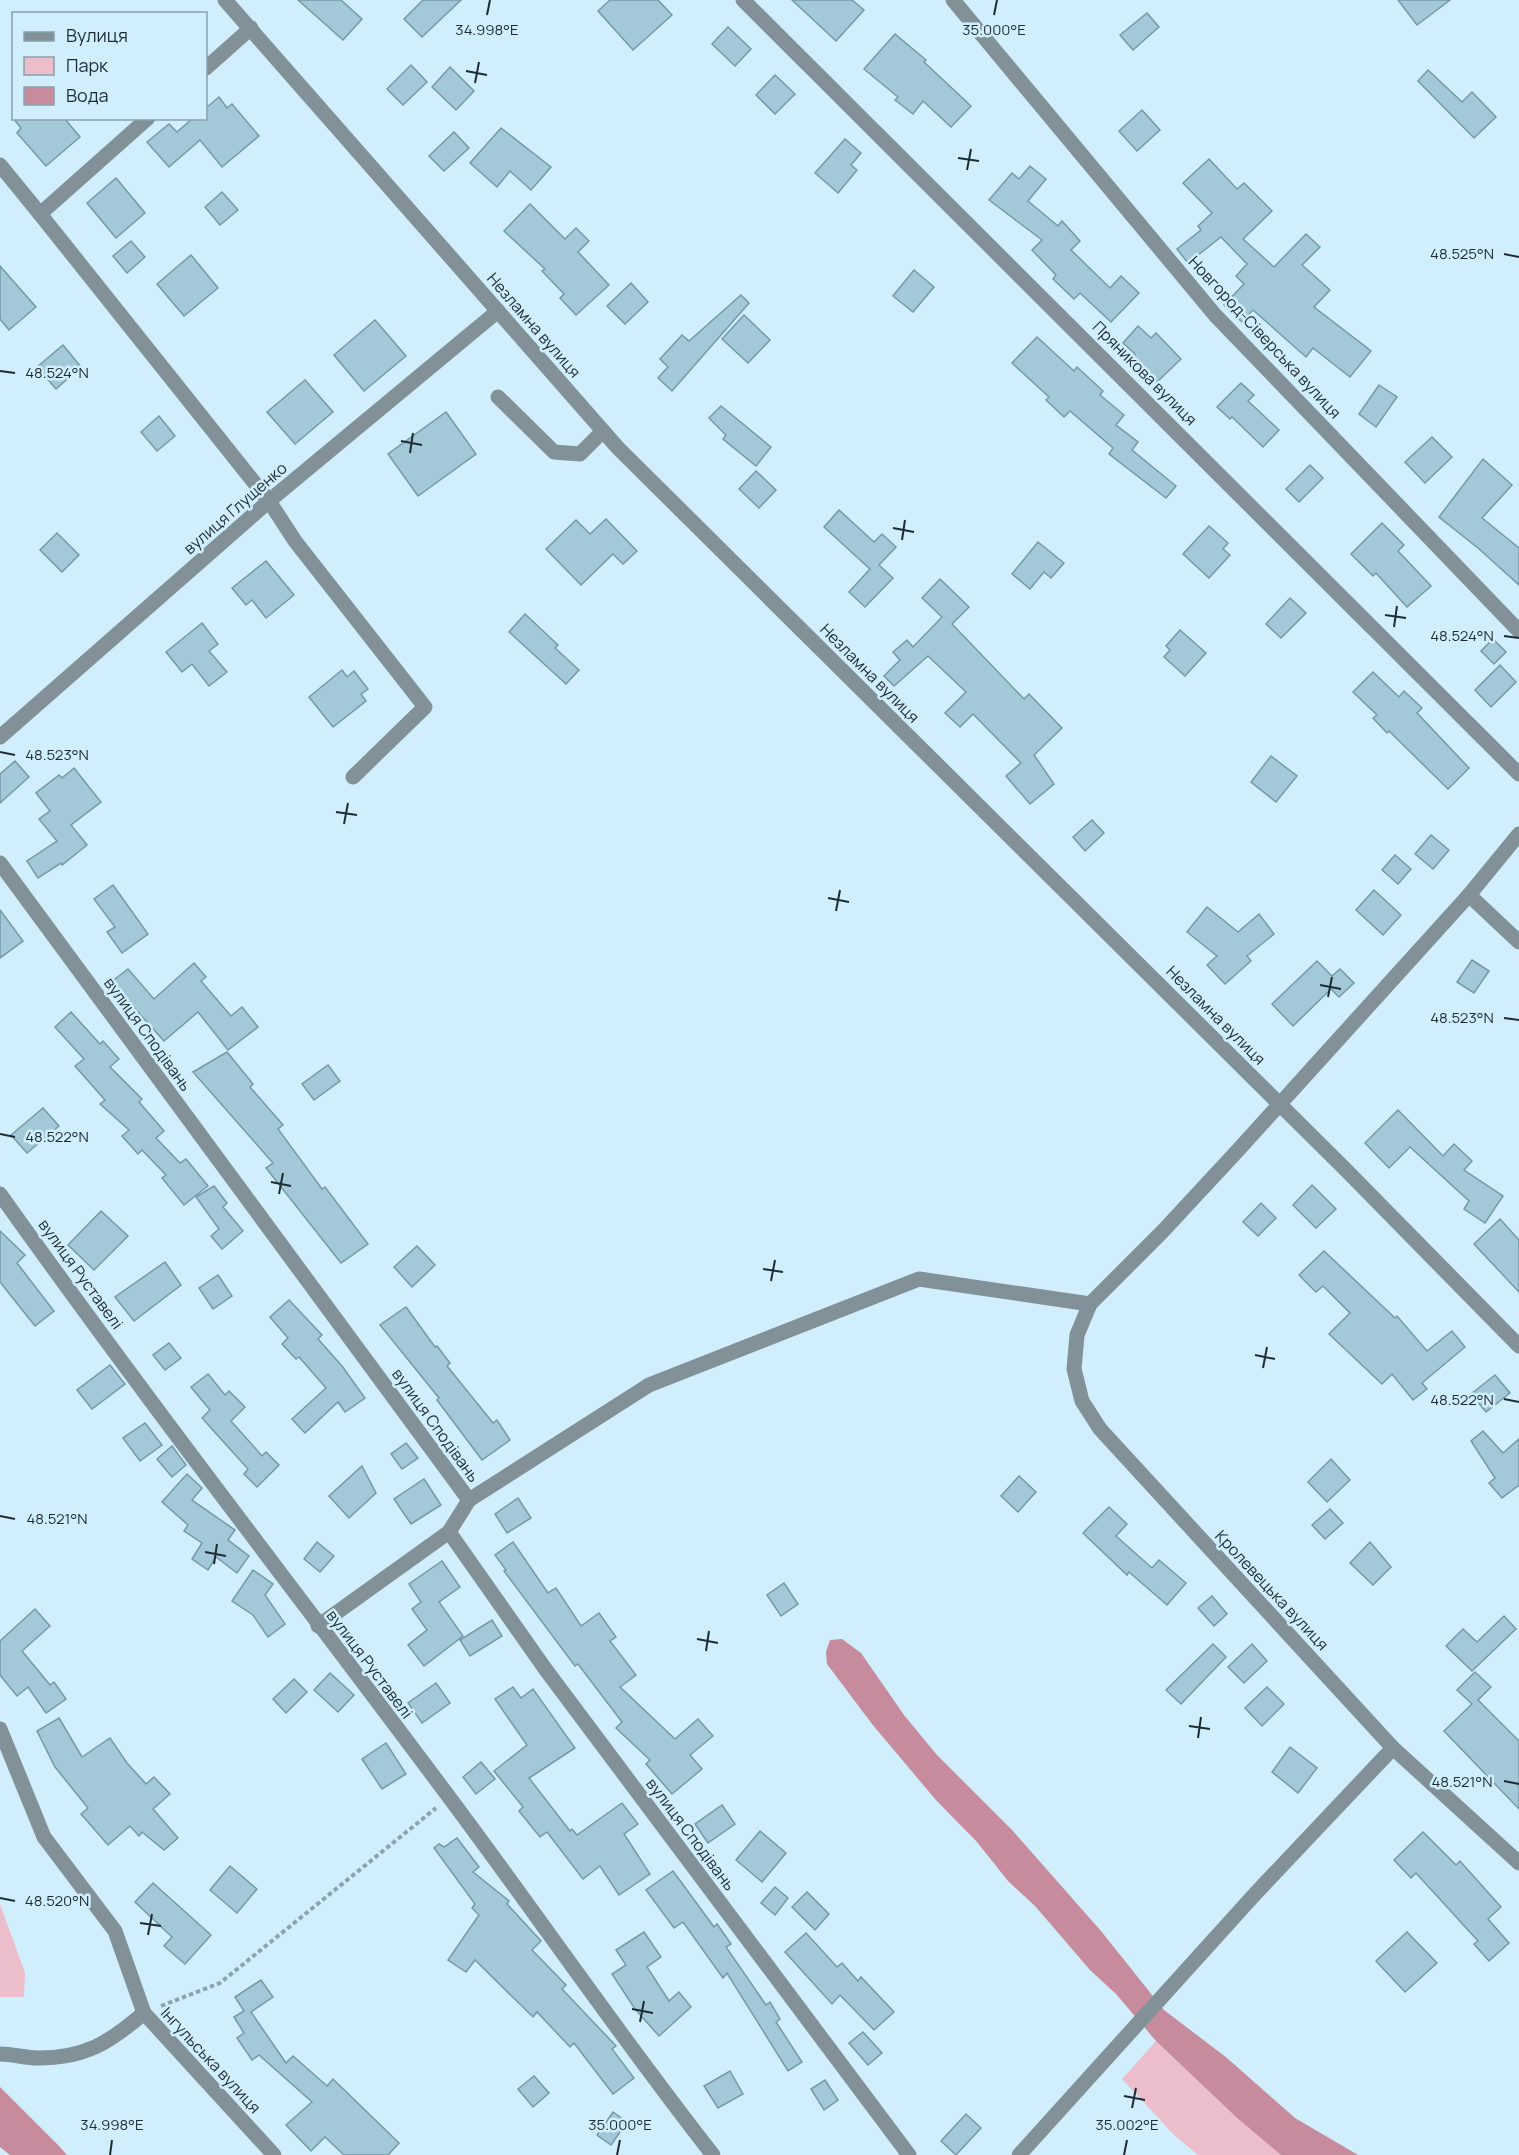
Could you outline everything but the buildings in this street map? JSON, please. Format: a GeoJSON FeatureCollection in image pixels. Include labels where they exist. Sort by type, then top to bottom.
{"type":"FeatureCollection","features":[{"type":"Feature","properties":{"kind":"street","name":"Незламна вулиця"},"geometry":{"type":"LineString","coordinates":[[225,0],[603,431],[1519,1346]]}},
{"type":"Feature","properties":{"kind":"street","name":"Пряникова вулиця"},"geometry":{"type":"LineString","coordinates":[[743,0],[1519,774]]}},
{"type":"Feature","properties":{"kind":"street","name":"Новгород-Сіверська вулиця"},"geometry":{"type":"LineString","coordinates":[[953,0],[1215,315],[1519,631]]}},
{"type":"Feature","properties":{"kind":"street"},"geometry":{"type":"LineString","coordinates":[[207,67],[251,28]]}},
{"type":"Feature","properties":{"kind":"street"},"geometry":{"type":"LineString","coordinates":[[40,214],[146,120]]}},
{"type":"Feature","properties":{"kind":"street"},"geometry":{"type":"LineString","coordinates":[[0,165],[269,501],[295,541],[425,707],[353,777]]}},
{"type":"Feature","properties":{"kind":"street","name":"вулиця Глущенко"},"geometry":{"type":"LineString","coordinates":[[0,737],[269,501],[498,311]]}},
{"type":"Feature","properties":{"kind":"street"},"geometry":{"type":"LineString","coordinates":[[498,397],[554,452],[580,454],[603,431]]}},
{"type":"Feature","properties":{"kind":"street"},"geometry":{"type":"LineString","coordinates":[[469,1500],[649,1385],[919,1279],[1090,1304],[1163,1231],[1279,1104],[1469,895],[1519,834]]}},
{"type":"Feature","properties":{"kind":"street","name":"вулиця Сподівань"},"geometry":{"type":"LineString","coordinates":[[0,863],[469,1500],[449,1532],[546,1670],[909,2155]]}},
{"type":"Feature","properties":{"kind":"street"},"geometry":{"type":"LineString","coordinates":[[1469,895],[1519,942]]}},
{"type":"Feature","properties":{"kind":"street","name":"вулиця Руставелі"},"geometry":{"type":"LineString","coordinates":[[0,1194],[318,1626],[450,1797],[655,2081],[713,2155]]}},
{"type":"Feature","properties":{"kind":"street","name":"Кролевецька вулиця"},"geometry":{"type":"LineString","coordinates":[[1090,1304],[1077,1335],[1074,1369],[1082,1401],[1100,1430],[1393,1748],[1519,1863]]}},
{"type":"Feature","properties":{"kind":"street"},"geometry":{"type":"LineString","coordinates":[[318,1626],[449,1532]]}},
{"type":"Feature","properties":{"kind":"street","name":"Інгульська вулиця"},"geometry":{"type":"LineString","coordinates":[[0,1729],[44,1837],[115,1931],[144,2013],[274,2155]]}},
{"type":"Feature","properties":{"kind":"street"},"geometry":{"type":"LineString","coordinates":[[1018,2155],[1393,1748]]}},
{"type":"Feature","properties":{"kind":"street"},"geometry":{"type":"LineString","coordinates":[[3,2054],[36,2058],[79,2055],[112,2040],[144,2013]]}},
{"type":"Feature","properties":{"kind":"path"},"geometry":{"type":"LineString","coordinates":[[144,2013],[220,1983],[450,1797]]}},
{"type":"Feature","properties":{"kind":"green space"},"geometry":{"type":"Polygon","coordinates":[[[0,1904],[25,1973],[24,1997],[0,1997],[0,1904]]]}},
{"type":"Feature","properties":{"kind":"green space"},"geometry":{"type":"Polygon","coordinates":[[[1156,2041],[1236,2117],[1281,2155],[1198,2155],[1173,2134],[1122,2079],[1156,2041]]]}},
{"type":"Feature","properties":{"kind":"water"},"geometry":{"type":"Polygon","coordinates":[[[842,1639],[861,1653],[904,1715],[937,1755],[1013,1831],[1101,1931],[1164,2010],[1227,2058],[1295,2118],[1358,2155],[1281,2155],[1236,2117],[1156,2041],[1035,1906],[1008,1881],[977,1842],[935,1799],[872,1724],[827,1664],[826,1652],[830,1640],[842,1639]]]}},
{"type":"Feature","properties":{"kind":"water"},"geometry":{"type":"Polygon","coordinates":[[[0,2087],[67,2155],[10,2155],[0,2147],[0,2087]]]}}]}
